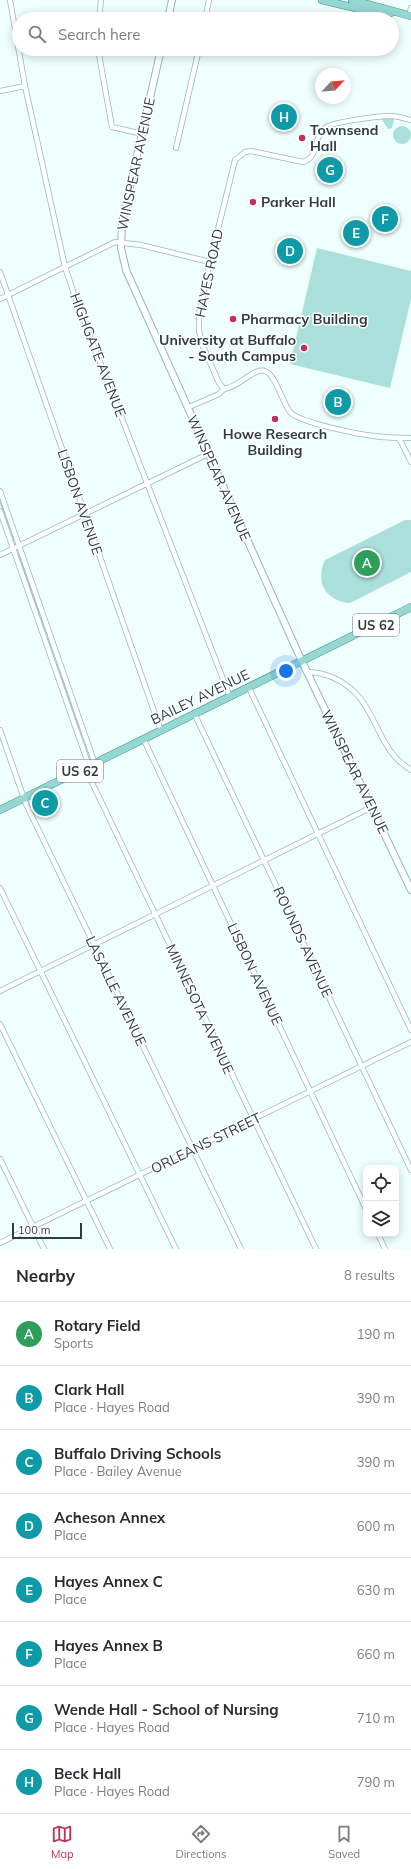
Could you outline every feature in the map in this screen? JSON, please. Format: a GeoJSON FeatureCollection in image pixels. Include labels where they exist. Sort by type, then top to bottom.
{"type":"FeatureCollection","features":[{"type":"Feature","properties":{"kind":"main road"},"geometry":{"type":"LineString","coordinates":[[322,0],[338,2],[374,12]]}},
{"type":"Feature","properties":{"kind":"main road"},"geometry":{"type":"LineString","coordinates":[[352,0],[386,8],[393,12]]}},
{"type":"Feature","properties":{"kind":"main road"},"geometry":{"type":"LineString","coordinates":[[399,13],[410,16]]}},
{"type":"Feature","properties":{"kind":"main road","name":"BAILEY AVENUE"},"geometry":{"type":"LineString","coordinates":[[0,810],[411,607]]}},
{"type":"Feature","properties":{"kind":"street","name":"HIGHGATE AVENUE"},"geometry":{"type":"LineString","coordinates":[[10,0],[12,12]]}},
{"type":"Feature","properties":{"kind":"street"},"geometry":{"type":"LineString","coordinates":[[100,12],[101,0]]}},
{"type":"Feature","properties":{"kind":"street"},"geometry":{"type":"LineString","coordinates":[[169,12],[172,0]]}},
{"type":"Feature","properties":{"kind":"street"},"geometry":{"type":"LineString","coordinates":[[206,12],[209,0]]}},
{"type":"Feature","properties":{"kind":"street"},"geometry":{"type":"LineString","coordinates":[[410,16],[411,8]]}},
{"type":"Feature","properties":{"kind":"street","name":"HIGHGATE AVENUE"},"geometry":{"type":"LineString","coordinates":[[20,56],[65,267],[76,300],[230,697]]}},
{"type":"Feature","properties":{"kind":"street"},"geometry":{"type":"LineString","coordinates":[[99,56],[112,127],[143,134]]}},
{"type":"Feature","properties":{"kind":"street","name":"WINSPEAR AVENUE"},"geometry":{"type":"LineString","coordinates":[[160,56],[122,222],[120,242],[123,261],[130,281],[302,662],[411,890]]}},
{"type":"Feature","properties":{"kind":"street"},"geometry":{"type":"LineString","coordinates":[[176,148],[197,56]]}},
{"type":"Feature","properties":{"kind":"street"},"geometry":{"type":"LineString","coordinates":[[0,91],[25,86]]}},
{"type":"Feature","properties":{"kind":"street","name":"HAYES ROAD"},"geometry":{"type":"LineString","coordinates":[[224,389],[219,383],[204,351],[199,330],[199,307],[233,165],[241,154],[253,151],[303,162],[311,157],[321,131],[330,125],[377,116],[399,117],[411,120]]}},
{"type":"Feature","properties":{"kind":"street"},"geometry":{"type":"LineString","coordinates":[[0,299],[116,242],[210,262]]}},
{"type":"Feature","properties":{"kind":"street","name":"LISBON AVENUE"},"geometry":{"type":"LineString","coordinates":[[0,272],[161,731]]}},
{"type":"Feature","properties":{"kind":"street"},"geometry":{"type":"LineString","coordinates":[[187,408],[219,394],[224,389],[232,387],[259,371],[265,371],[272,376],[287,407],[299,418],[366,435],[411,438]]}},
{"type":"Feature","properties":{"kind":"street"},"geometry":{"type":"LineString","coordinates":[[399,438],[411,462]]}},
{"type":"Feature","properties":{"kind":"street"},"geometry":{"type":"LineString","coordinates":[[0,555],[208,454]]}},
{"type":"Feature","properties":{"kind":"street","name":"MINNESOTA AVENUE"},"geometry":{"type":"LineString","coordinates":[[0,491],[58,655],[90,766]]}},
{"type":"Feature","properties":{"kind":"street","name":"MINNESOTA AVENUE"},"geometry":{"type":"LineString","coordinates":[[0,511],[50,657],[90,766],[155,914],[316,1249]]}},
{"type":"Feature","properties":{"kind":"street"},"geometry":{"type":"LineString","coordinates":[[50,657],[58,655]]}},
{"type":"Feature","properties":{"kind":"street"},"geometry":{"type":"LineString","coordinates":[[307,672],[314,672],[328,676],[343,683],[354,692],[366,705],[391,754],[411,770]]}},
{"type":"Feature","properties":{"kind":"street"},"geometry":{"type":"LineString","coordinates":[[249,688],[411,1030]]}},
{"type":"Feature","properties":{"kind":"street","name":"ROUNDS AVENUE"},"geometry":{"type":"LineString","coordinates":[[195,715],[411,1170]]}},
{"type":"Feature","properties":{"kind":"street","name":"LASALLE AVENUE"},"geometry":{"type":"LineString","coordinates":[[0,730],[24,798],[241,1249]]}},
{"type":"Feature","properties":{"kind":"street","name":"LISBON AVENUE"},"geometry":{"type":"LineString","coordinates":[[144,740],[363,1203]]}},
{"type":"Feature","properties":{"kind":"street"},"geometry":{"type":"LineString","coordinates":[[0,991],[372,807]]}},
{"type":"Feature","properties":{"kind":"street"},"geometry":{"type":"LineString","coordinates":[[0,888],[176,1249]]}},
{"type":"Feature","properties":{"kind":"street"},"geometry":{"type":"LineString","coordinates":[[0,1024],[110,1249]]}},
{"type":"Feature","properties":{"kind":"street","name":"ORLEANS STREET"},"geometry":{"type":"LineString","coordinates":[[0,1243],[411,1042]]}},
{"type":"Feature","properties":{"kind":"street"},"geometry":{"type":"LineString","coordinates":[[0,1159],[44,1249]]}},
{"type":"Feature","properties":{"kind":"street"},"geometry":{"type":"LineString","coordinates":[[379,1237],[385,1249]]}},
{"type":"Feature","properties":{"kind":"shaded area"},"geometry":{"type":"Polygon","coordinates":[[[381,118],[394,119],[392,128],[388,129],[381,118]]]}},
{"type":"Feature","properties":{"kind":"shaded area"},"geometry":{"type":"Polygon","coordinates":[[[398,126],[406,126],[411,131],[409,142],[406,144],[398,144],[393,139],[393,131],[398,126]]]}},
{"type":"Feature","properties":{"kind":"shaded area"},"geometry":{"type":"Polygon","coordinates":[[[317,248],[411,271],[411,299],[390,388],[290,364],[317,248]]]}},
{"type":"Feature","properties":{"kind":"shaded area"},"geometry":{"type":"Polygon","coordinates":[[[0,498],[15,540],[14,541],[0,504],[0,498]]]}},
{"type":"Feature","properties":{"kind":"shaded area"},"geometry":{"type":"Polygon","coordinates":[[[405,520],[411,520],[411,572],[350,603],[334,599],[328,594],[324,589],[321,576],[325,560],[405,520]]]}},
{"type":"Feature","properties":{"kind":"shaded area"},"geometry":{"type":"Polygon","coordinates":[[[19,554],[54,652],[53,653],[18,556],[19,554]]]}},
{"type":"Feature","properties":{"kind":"shaded area"},"geometry":{"type":"Polygon","coordinates":[[[55,659],[57,660],[82,736],[81,736],[55,659]]]}},
{"type":"Feature","properties":{"kind":"place","name":"Beck Hall"},"geometry":{"type":"Point","coordinates":[284,117]}},
{"type":"Feature","properties":{"kind":"place","name":"Townsend Hall"},"geometry":{"type":"Point","coordinates":[302,138]}},
{"type":"Feature","properties":{"kind":"place","name":"Wende Hall - School of Nursing"},"geometry":{"type":"Point","coordinates":[330,170]}},
{"type":"Feature","properties":{"kind":"place","name":"Parker Hall"},"geometry":{"type":"Point","coordinates":[253,202]}},
{"type":"Feature","properties":{"kind":"place","name":"Hayes Annex B"},"geometry":{"type":"Point","coordinates":[385,219]}},
{"type":"Feature","properties":{"kind":"place","name":"Hayes Annex C"},"geometry":{"type":"Point","coordinates":[356,233]}},
{"type":"Feature","properties":{"kind":"place","name":"Acheson Annex"},"geometry":{"type":"Point","coordinates":[290,251]}},
{"type":"Feature","properties":{"kind":"place","name":"Pharmacy Building"},"geometry":{"type":"Point","coordinates":[233,319]}},
{"type":"Feature","properties":{"kind":"place","name":"University at Buffalo - South Campus"},"geometry":{"type":"Point","coordinates":[304,348]}},
{"type":"Feature","properties":{"kind":"place","name":"Clark Hall"},"geometry":{"type":"Point","coordinates":[338,402]}},
{"type":"Feature","properties":{"kind":"place","name":"Howe Research Building"},"geometry":{"type":"Point","coordinates":[275,419]}},
{"type":"Feature","properties":{"kind":"place","name":"Rotary Field"},"geometry":{"type":"Point","coordinates":[367,563]}},
{"type":"Feature","properties":{"kind":"place","name":"Buffalo Driving Schools"},"geometry":{"type":"Point","coordinates":[45,803]}}]}
